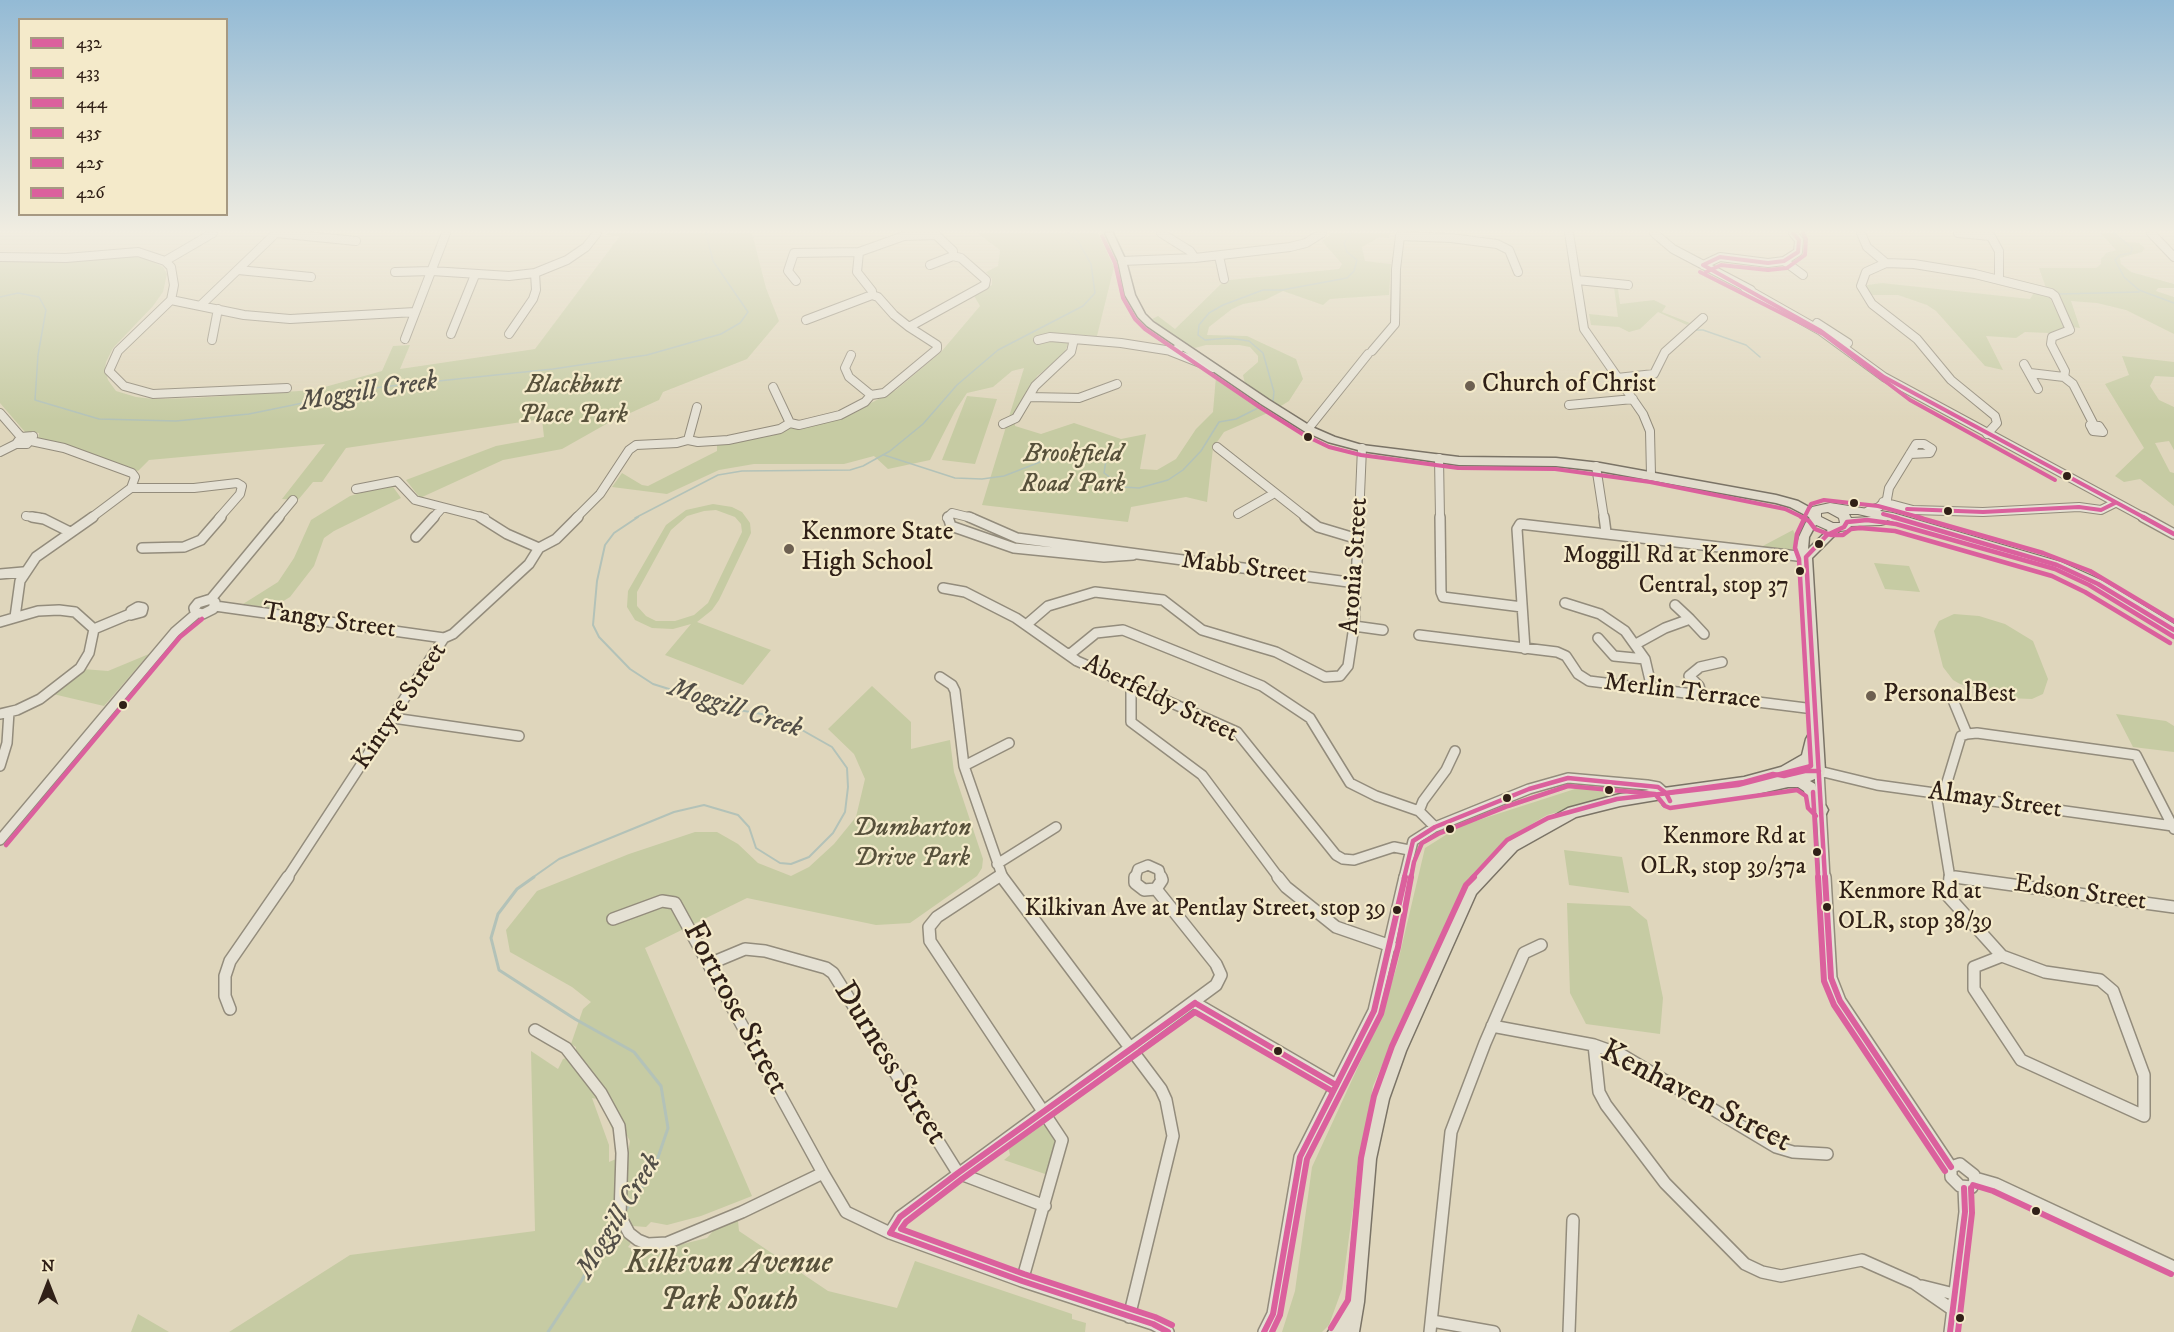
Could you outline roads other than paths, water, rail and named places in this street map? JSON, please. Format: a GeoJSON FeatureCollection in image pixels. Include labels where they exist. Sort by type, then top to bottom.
{"type":"FeatureCollection","features":[{"type":"Feature","properties":{"kind":"highway"},"geometry":{"type":"LineString","coordinates":[[1883,508],[1842,525],[1823,525],[1816,514],[1835,509],[1883,508],[2057,565],[2098,584],[2174,630]]}},
{"type":"Feature","properties":{"kind":"highway"},"geometry":{"type":"LineString","coordinates":[[1883,508],[1904,526],[2055,570],[2096,589],[2174,637]]}},
{"type":"Feature","properties":{"kind":"highway"},"geometry":{"type":"LineString","coordinates":[[1835,509],[1844,515],[1842,525]]}},
{"type":"Feature","properties":{"kind":"main road"},"geometry":{"type":"LineString","coordinates":[[1130,295],[1142,315],[1181,347],[1308,429],[1332,440],[1362,448],[1474,462],[1556,462],[1596,466],[1781,500],[1816,514],[1804,537],[1803,548],[1806,557],[1819,771]]}},
{"type":"Feature","properties":{"kind":"main road"},"geometry":{"type":"LineString","coordinates":[[1806,557],[1842,525]]}},
{"type":"Feature","properties":{"kind":"main road"},"geometry":{"type":"LineString","coordinates":[[1350,1332],[1355,1302],[1368,1159],[1381,1099],[1399,1050],[1472,890],[1512,846],[1550,825],[1618,806],[1744,782],[1773,774],[1798,765],[1807,759],[1812,739],[1817,733]]}},
{"type":"Feature","properties":{"kind":"main road"},"geometry":{"type":"LineString","coordinates":[[1773,774],[1784,776],[1805,771],[1819,771]]}},
{"type":"Feature","properties":{"kind":"main road"},"geometry":{"type":"LineString","coordinates":[[1668,797],[1729,794],[1786,782],[1819,771]]}},
{"type":"Feature","properties":{"kind":"main road"},"geometry":{"type":"LineString","coordinates":[[1786,782],[1800,782],[1810,788],[1815,805],[1821,810]]}},
{"type":"Feature","properties":{"kind":"main road"},"geometry":{"type":"LineString","coordinates":[[1337,1332],[1355,1302]]}},
{"type":"Feature","properties":{"kind":"street"},"geometry":{"type":"LineString","coordinates":[[172,295],[171,300],[118,351],[110,371],[124,386],[153,394],[287,388]]}},
{"type":"Feature","properties":{"kind":"street"},"geometry":{"type":"LineString","coordinates":[[201,305],[211,295]]}},
{"type":"Feature","properties":{"kind":"street"},"geometry":{"type":"LineString","coordinates":[[405,339],[422,295]]}},
{"type":"Feature","properties":{"kind":"street"},"geometry":{"type":"LineString","coordinates":[[451,334],[467,295]]}},
{"type":"Feature","properties":{"kind":"street"},"geometry":{"type":"LineString","coordinates":[[509,334],[534,295]]}},
{"type":"Feature","properties":{"kind":"street"},"geometry":{"type":"LineString","coordinates":[[806,320],[872,295]]}},
{"type":"Feature","properties":{"kind":"street"},"geometry":{"type":"LineString","coordinates":[[697,407],[688,440],[698,442],[728,440],[780,429],[790,423],[799,425],[840,415],[865,402],[871,395],[884,393],[937,349],[937,345],[909,327],[894,315],[878,297],[872,295]]}},
{"type":"Feature","properties":{"kind":"street"},"geometry":{"type":"LineString","coordinates":[[909,327],[967,295]]}},
{"type":"Feature","properties":{"kind":"street"},"geometry":{"type":"LineString","coordinates":[[1308,429],[1395,324],[1396,295]]}},
{"type":"Feature","properties":{"kind":"street"},"geometry":{"type":"LineString","coordinates":[[1579,295],[1584,329],[1633,399],[1650,431],[1651,475]]}},
{"type":"Feature","properties":{"kind":"street"},"geometry":{"type":"LineString","coordinates":[[1758,295],[1821,331],[1884,377],[2174,534]]}},
{"type":"Feature","properties":{"kind":"street"},"geometry":{"type":"LineString","coordinates":[[1865,295],[1880,311],[1925,348],[1951,380],[1995,416],[1997,423],[1987,434]]}},
{"type":"Feature","properties":{"kind":"street"},"geometry":{"type":"LineString","coordinates":[[2053,295],[2070,325],[2067,333],[2052,337],[2050,340],[2066,371],[2064,377]]}},
{"type":"Feature","properties":{"kind":"street"},"geometry":{"type":"LineString","coordinates":[[171,300],[244,315],[291,320],[415,312]]}},
{"type":"Feature","properties":{"kind":"street"},"geometry":{"type":"LineString","coordinates":[[212,340],[218,309]]}},
{"type":"Feature","properties":{"kind":"street"},"geometry":{"type":"LineString","coordinates":[[1617,378],[1654,374],[1665,352],[1703,318]]}},
{"type":"Feature","properties":{"kind":"street"},"geometry":{"type":"LineString","coordinates":[[1038,340],[1050,337],[1074,339],[1168,351],[1175,351],[1181,347]]}},
{"type":"Feature","properties":{"kind":"street"},"geometry":{"type":"LineString","coordinates":[[1004,424],[1016,418],[1035,386],[1071,352],[1074,339]]}},
{"type":"Feature","properties":{"kind":"street"},"geometry":{"type":"LineString","coordinates":[[1168,351],[1215,369]]}},
{"type":"Feature","properties":{"kind":"street"},"geometry":{"type":"LineString","coordinates":[[851,355],[845,368],[849,377],[871,395]]}},
{"type":"Feature","properties":{"kind":"street"},"geometry":{"type":"LineString","coordinates":[[2024,364],[2038,389]]}},
{"type":"Feature","properties":{"kind":"street"},"geometry":{"type":"LineString","coordinates":[[2030,374],[2064,377],[2073,384],[2094,425]]}},
{"type":"Feature","properties":{"kind":"street"},"geometry":{"type":"LineString","coordinates":[[1029,397],[1079,399],[1103,392],[1117,384]]}},
{"type":"Feature","properties":{"kind":"street"},"geometry":{"type":"LineString","coordinates":[[773,387],[790,423]]}},
{"type":"Feature","properties":{"kind":"street"},"geometry":{"type":"LineString","coordinates":[[1569,405],[1633,399]]}},
{"type":"Feature","properties":{"kind":"street"},"geometry":{"type":"LineString","coordinates":[[0,412],[21,437]]}},
{"type":"Feature","properties":{"kind":"street"},"geometry":{"type":"LineString","coordinates":[[0,452],[16,444],[21,437],[30,435],[33,439],[31,441]]}},
{"type":"Feature","properties":{"kind":"street","name":"Kintyre Street"},"geometry":{"type":"LineString","coordinates":[[230,1010],[225,996],[225,976],[230,961],[292,871],[444,638],[453,634],[529,564],[539,548],[556,539],[600,494],[629,450],[636,445],[677,443],[688,440]]}},
{"type":"Feature","properties":{"kind":"street"},"geometry":{"type":"LineString","coordinates":[[15,617],[23,572],[36,557],[131,488],[135,477],[132,473],[64,448],[31,441],[22,446],[16,444]]}},
{"type":"Feature","properties":{"kind":"street"},"geometry":{"type":"LineString","coordinates":[[1217,447],[1273,494],[1318,527],[1335,534],[1358,539]]}},
{"type":"Feature","properties":{"kind":"street","name":"Aronia Street"},"geometry":{"type":"LineString","coordinates":[[1026,625],[1048,606],[1095,592],[1163,600],[1202,630],[1276,652],[1324,677],[1334,678],[1344,673],[1348,666],[1354,626],[1362,448]]}},
{"type":"Feature","properties":{"kind":"street"},"geometry":{"type":"LineString","coordinates":[[1910,454],[1892,485],[1883,508],[2006,512],[2091,507],[2106,509],[2111,501]]}},
{"type":"Feature","properties":{"kind":"street"},"geometry":{"type":"LineString","coordinates":[[1439,458],[1441,592],[1443,597],[1522,607]]}},
{"type":"Feature","properties":{"kind":"street"},"geometry":{"type":"LineString","coordinates":[[1596,466],[1606,532]]}},
{"type":"Feature","properties":{"kind":"street"},"geometry":{"type":"LineString","coordinates":[[356,489],[397,481],[415,500],[484,518],[507,534],[539,548]]}},
{"type":"Feature","properties":{"kind":"street"},"geometry":{"type":"LineString","coordinates":[[131,488],[194,488],[237,483],[242,486],[240,495],[201,540],[184,547],[142,548]]}},
{"type":"Feature","properties":{"kind":"street"},"geometry":{"type":"LineString","coordinates":[[1238,514],[1273,494]]}},
{"type":"Feature","properties":{"kind":"street"},"geometry":{"type":"LineString","coordinates":[[0,840],[176,632],[197,613],[207,612],[292,500]]}},
{"type":"Feature","properties":{"kind":"street"},"geometry":{"type":"LineString","coordinates":[[416,537],[442,508]]}},
{"type":"Feature","properties":{"kind":"street","name":"Mabb Street"},"geometry":{"type":"LineString","coordinates":[[1133,555],[1104,557],[1014,548],[951,526],[947,518],[952,513],[962,514],[1017,538],[1356,583]]}},
{"type":"Feature","properties":{"kind":"street"},"geometry":{"type":"LineString","coordinates":[[27,516],[44,519],[70,532]]}},
{"type":"Feature","properties":{"kind":"street"},"geometry":{"type":"LineString","coordinates":[[1525,648],[1517,529],[1520,524],[1606,532],[1806,557]]}},
{"type":"Feature","properties":{"kind":"street"},"geometry":{"type":"LineString","coordinates":[[0,574],[23,572]]}},
{"type":"Feature","properties":{"kind":"street","name":"Aberfeldy Street"},"geometry":{"type":"LineString","coordinates":[[943,588],[965,592],[1026,625],[1077,661],[1242,735],[1336,855],[1343,859],[1354,860],[1394,847],[1409,850]]}},
{"type":"Feature","properties":{"kind":"street","name":"Tangy Street"},"geometry":{"type":"LineString","coordinates":[[213,603],[444,638]]}},
{"type":"Feature","properties":{"kind":"street"},"geometry":{"type":"LineString","coordinates":[[1565,603],[1600,614],[1620,627],[1636,644],[1645,659],[1652,689]]}},
{"type":"Feature","properties":{"kind":"street"},"geometry":{"type":"LineString","coordinates":[[1675,604],[1704,634]]}},
{"type":"Feature","properties":{"kind":"street"},"geometry":{"type":"LineString","coordinates":[[0,622],[38,611],[59,610],[75,612],[93,629]]}},
{"type":"Feature","properties":{"kind":"street"},"geometry":{"type":"LineString","coordinates":[[93,629],[130,614]]}},
{"type":"Feature","properties":{"kind":"street"},"geometry":{"type":"LineString","coordinates":[[1636,644],[1665,628],[1690,619]]}},
{"type":"Feature","properties":{"kind":"street"},"geometry":{"type":"LineString","coordinates":[[1354,626],[1383,630]]}},
{"type":"Feature","properties":{"kind":"street"},"geometry":{"type":"LineString","coordinates":[[0,766],[7,743],[5,713],[53,691],[80,668],[89,653],[93,629]]}},
{"type":"Feature","properties":{"kind":"street"},"geometry":{"type":"LineString","coordinates":[[1069,655],[1096,633],[1123,630],[1218,670],[1263,686],[1310,718],[1350,783],[1376,796],[1419,811],[1435,827]]}},
{"type":"Feature","properties":{"kind":"street","name":"Merlin Terrace"},"geometry":{"type":"LineString","coordinates":[[1419,634],[1525,648],[1566,656],[1578,674],[1589,681],[1814,710]]}},
{"type":"Feature","properties":{"kind":"street"},"geometry":{"type":"LineString","coordinates":[[1598,638],[1614,656],[1645,659]]}},
{"type":"Feature","properties":{"kind":"street"},"geometry":{"type":"LineString","coordinates":[[1702,696],[1699,686],[1687,678],[1700,667],[1722,662]]}},
{"type":"Feature","properties":{"kind":"street"},"geometry":{"type":"LineString","coordinates":[[940,677],[955,691],[964,766],[999,869],[1161,1089],[1173,1136],[1129,1317]]}},
{"type":"Feature","properties":{"kind":"street"},"geometry":{"type":"LineString","coordinates":[[1134,687],[1131,692],[1131,722],[1202,775],[1286,887],[1336,927],[1391,946]]}},
{"type":"Feature","properties":{"kind":"street"},"geometry":{"type":"LineString","coordinates":[[1953,700],[1967,734]]}},
{"type":"Feature","properties":{"kind":"street"},"geometry":{"type":"LineString","coordinates":[[393,718],[519,736]]}},
{"type":"Feature","properties":{"kind":"street"},"geometry":{"type":"LineString","coordinates":[[2002,956],[1974,967],[1974,989],[2021,1060],[2144,1116],[2144,1075],[2113,991],[2100,980],[2045,972],[2002,956],[1948,896],[1950,876],[1937,799],[1944,792],[1961,736],[1977,733],[2136,755],[2173,828]]}},
{"type":"Feature","properties":{"kind":"street"},"geometry":{"type":"LineString","coordinates":[[964,766],[1009,743]]}},
{"type":"Feature","properties":{"kind":"street"},"geometry":{"type":"LineString","coordinates":[[1419,811],[1423,801],[1446,770],[1455,751]]}},
{"type":"Feature","properties":{"kind":"street"},"geometry":{"type":"LineString","coordinates":[[1819,771],[1829,959],[1835,990],[1952,1167]]}},
{"type":"Feature","properties":{"kind":"street","name":"Almay Street"},"geometry":{"type":"LineString","coordinates":[[1819,771],[1877,785],[2173,828]]}},
{"type":"Feature","properties":{"kind":"street"},"geometry":{"type":"LineString","coordinates":[[1264,1332],[1274,1314],[1300,1157],[1374,1011],[1391,946],[1409,850],[1416,838],[1435,827],[1529,789],[1568,778],[1658,787],[1668,797]]}},
{"type":"Feature","properties":{"kind":"street"},"geometry":{"type":"LineString","coordinates":[[1022,1281],[1062,1146],[1060,1136],[930,940],[928,927],[937,917],[1056,826]]}},
{"type":"Feature","properties":{"kind":"street","name":"Edson Street"},"geometry":{"type":"LineString","coordinates":[[1950,876],[2174,907]]}},
{"type":"Feature","properties":{"kind":"street"},"geometry":{"type":"LineString","coordinates":[[890,1233],[900,1217],[1195,1003],[1216,985],[1221,977],[1216,964],[1156,889]]}},
{"type":"Feature","properties":{"kind":"street","name":"Fortrose Street"},"geometry":{"type":"LineString","coordinates":[[614,919],[663,901],[675,903],[846,1212],[890,1233],[1022,1281],[1153,1323],[1168,1332]]}},
{"type":"Feature","properties":{"kind":"street"},"geometry":{"type":"LineString","coordinates":[[1494,1332],[1431,1327],[1451,1132],[1492,1026],[1524,953],[1541,945]]}},
{"type":"Feature","properties":{"kind":"street","name":"Durness Street"},"geometry":{"type":"LineString","coordinates":[[709,964],[745,949],[775,954],[826,968],[833,973],[958,1173]]}},
{"type":"Feature","properties":{"kind":"street"},"geometry":{"type":"LineString","coordinates":[[1195,1003],[1336,1085]]}},
{"type":"Feature","properties":{"kind":"street","name":"Kenhaven Street"},"geometry":{"type":"LineString","coordinates":[[1492,1026],[1594,1045],[1622,1054],[1776,1147],[1793,1152],[1827,1154]]}},
{"type":"Feature","properties":{"kind":"street"},"geometry":{"type":"LineString","coordinates":[[535,1030],[566,1048],[600,1093],[618,1126],[622,1153],[620,1216],[629,1233],[638,1240],[648,1244],[667,1243],[724,1220],[823,1173]]}},
{"type":"Feature","properties":{"kind":"street"},"geometry":{"type":"LineString","coordinates":[[1594,1045],[1598,1085],[1606,1105],[1665,1183],[1745,1264],[1762,1272],[1781,1276],[1862,1260],[1914,1283],[1954,1294]]}},
{"type":"Feature","properties":{"kind":"street"},"geometry":{"type":"LineString","coordinates":[[1957,1164],[1971,1171],[1975,1179],[1974,1186],[1964,1188],[1953,1180],[1950,1173],[1952,1167],[1957,1164]]}},
{"type":"Feature","properties":{"kind":"street"},"geometry":{"type":"LineString","coordinates":[[958,1173],[1045,1206]]}},
{"type":"Feature","properties":{"kind":"street"},"geometry":{"type":"LineString","coordinates":[[1975,1179],[1996,1184],[2174,1268]]}},
{"type":"Feature","properties":{"kind":"street"},"geometry":{"type":"LineString","coordinates":[[1950,1332],[1965,1212],[1964,1188]]}},
{"type":"Feature","properties":{"kind":"street"},"geometry":{"type":"LineString","coordinates":[[1569,1332],[1573,1220]]}},
{"type":"Feature","properties":{"kind":"street"},"geometry":{"type":"LineString","coordinates":[[1914,1283],[1953,1310]]}},
{"type":"Feature","properties":{"kind":"waterway","name":"Moggill Creek"},"geometry":{"type":"LineString","coordinates":[[0,297],[8,295]]}},
{"type":"Feature","properties":{"kind":"waterway","name":"Moggill Creek"},"geometry":{"type":"LineString","coordinates":[[29,295],[39,297],[46,310],[38,355],[35,400],[99,419],[176,421],[249,414],[381,387],[553,369],[647,355],[721,334],[740,323],[748,312],[736,295]]}},
{"type":"Feature","properties":{"kind":"waterway","name":"Moggill Creek"},"geometry":{"type":"LineString","coordinates":[[635,518],[718,475],[742,471],[850,470],[863,466],[890,451],[923,424],[957,385],[998,350],[1083,306],[1093,295]]}},
{"type":"Feature","properties":{"kind":"waterway"},"geometry":{"type":"LineString","coordinates":[[1249,295],[1209,313],[1199,325],[1198,335],[1205,340],[1229,338],[1249,341],[1263,353],[1274,392],[1273,401],[1269,403]]}},
{"type":"Feature","properties":{"kind":"waterway"},"geometry":{"type":"LineString","coordinates":[[2153,295],[2174,303]]}},
{"type":"Feature","properties":{"kind":"waterway"},"geometry":{"type":"LineString","coordinates":[[1695,330],[1703,330],[1746,345],[1760,357]]}},
{"type":"Feature","properties":{"kind":"waterway"},"geometry":{"type":"LineString","coordinates":[[884,455],[955,478],[982,479],[1004,476],[1058,455],[1080,452],[1099,454],[1106,460],[1104,473],[1123,487],[1139,488],[1168,480],[1183,470],[1201,451],[1219,422],[1236,419],[1264,405]]}},
{"type":"Feature","properties":{"kind":"waterway","name":"Moggill Creek"},"geometry":{"type":"LineString","coordinates":[[532,878],[559,859],[674,812],[704,805],[738,815],[749,827],[756,848],[780,863],[791,864],[809,857],[833,833],[845,812],[848,787],[847,768],[832,747],[779,717],[733,709],[653,684],[630,669],[599,637],[593,625],[597,581],[605,545],[614,533],[638,517]]}},
{"type":"Feature","properties":{"kind":"waterway","name":"Moggill Creek"},"geometry":{"type":"LineString","coordinates":[[534,877],[517,889],[498,914],[491,938],[499,970],[575,1019],[634,1052],[661,1086],[668,1128],[653,1172],[625,1211]]}},
{"type":"Feature","properties":{"kind":"waterway","name":"Moggill Creek"},"geometry":{"type":"LineString","coordinates":[[548,1332],[582,1280],[608,1228],[616,1219]]}},
{"type":"Feature","properties":{"kind":"place","name":"Church of Christ"},"geometry":{"type":"Point","coordinates":[1470,386]}},
{"type":"Feature","properties":{"kind":"place","name":"Kenmore State High School"},"geometry":{"type":"Point","coordinates":[789,549]}},
{"type":"Feature","properties":{"kind":"place","name":"Moggill Rd at Kenmore Central, stop 37"},"geometry":{"type":"Point","coordinates":[1800,571]}},
{"type":"Feature","properties":{"kind":"place","name":"PersonalBest"},"geometry":{"type":"Point","coordinates":[1871,696]}},
{"type":"Feature","properties":{"kind":"place","name":"Kenmore Rd at OLR, stop 39/37a"},"geometry":{"type":"Point","coordinates":[1817,852]}},
{"type":"Feature","properties":{"kind":"place","name":"Kenmore Rd at OLR, stop 38/39"},"geometry":{"type":"Point","coordinates":[1827,907]}},
{"type":"Feature","properties":{"kind":"place","name":"Kilkivan Ave at Pentlay Street, stop 39"},"geometry":{"type":"Point","coordinates":[1397,910]}},
{"type":"Feature","properties":{"kind":"park label","name":"Blackbutt Place Park"},"geometry":{"type":"Point","coordinates":[573,402]}},
{"type":"Feature","properties":{"kind":"park label","name":"Brookfield Road Park"},"geometry":{"type":"Point","coordinates":[1073,471]}},
{"type":"Feature","properties":{"kind":"park label","name":"Dumbarton Drive Park"},"geometry":{"type":"Point","coordinates":[912,845]}},
{"type":"Feature","properties":{"kind":"park label","name":"Kilkivan Avenue Park South"},"geometry":{"type":"Point","coordinates":[729,1284]}}]}
